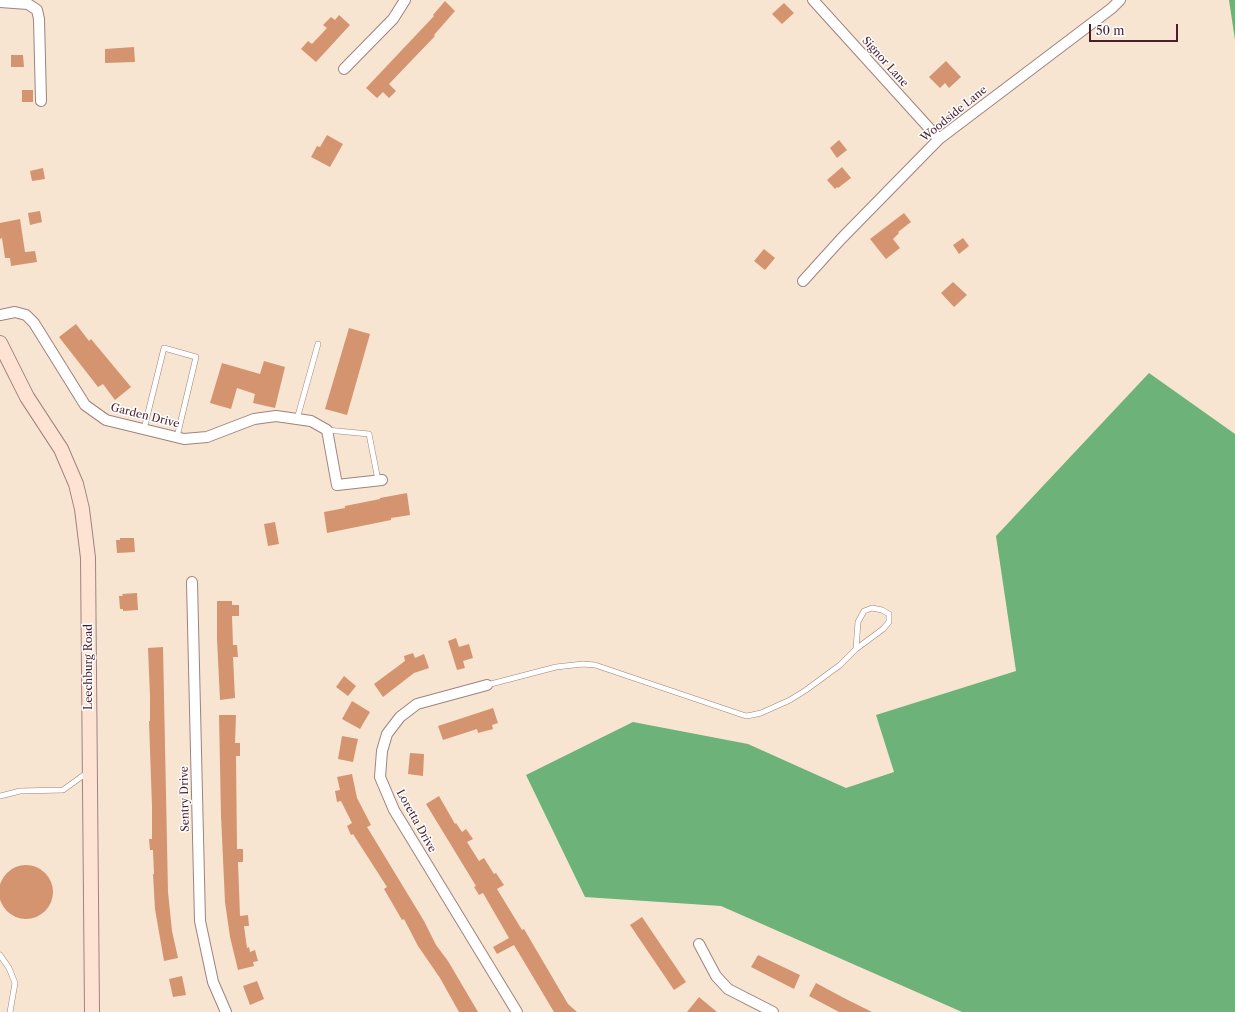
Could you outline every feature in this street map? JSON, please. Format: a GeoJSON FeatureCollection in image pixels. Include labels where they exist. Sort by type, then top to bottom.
{"type":"FeatureCollection","features":[{"type":"Feature","properties":{"kind":"street"},"geometry":{"type":"LineString","coordinates":[[344,69],[393,19],[405,0]]}},
{"type":"Feature","properties":{"kind":"street","name":"Signor Lane"},"geometry":{"type":"LineString","coordinates":[[813,0],[939,139]]}},
{"type":"Feature","properties":{"kind":"street","name":"Woodside Lane"},"geometry":{"type":"LineString","coordinates":[[803,282],[841,239],[939,139],[1112,8],[1120,0]]}},
{"type":"Feature","properties":{"kind":"street"},"geometry":{"type":"LineString","coordinates":[[0,2],[28,4],[37,10],[40,19],[41,102]]}},
{"type":"Feature","properties":{"kind":"street","name":"Garden Drive"},"geometry":{"type":"LineString","coordinates":[[0,315],[16,312],[26,315],[34,323],[85,404],[106,420],[184,439],[207,437],[254,419],[276,416],[311,421],[327,430]]}},
{"type":"Feature","properties":{"kind":"street","name":"Leechburg Road"},"geometry":{"type":"LineString","coordinates":[[0,343],[27,397],[61,449],[76,484],[82,509],[88,558],[92,1012]]}},
{"type":"Feature","properties":{"kind":"street"},"geometry":{"type":"LineString","coordinates":[[327,430],[337,486],[380,480]]}},
{"type":"Feature","properties":{"kind":"street","name":"Sentry Drive"},"geometry":{"type":"LineString","coordinates":[[192,582],[200,921],[213,982],[226,1012]]}},
{"type":"Feature","properties":{"kind":"street","name":"Loretta Drive"},"geometry":{"type":"LineString","coordinates":[[487,685],[417,704],[400,718],[387,734],[382,751],[380,777],[394,810],[517,1012]]}},
{"type":"Feature","properties":{"kind":"street"},"geometry":{"type":"LineString","coordinates":[[699,944],[716,976],[728,989],[773,1012]]}},
{"type":"Feature","properties":{"kind":"lane"},"geometry":{"type":"LineString","coordinates":[[297,419],[318,344]]}},
{"type":"Feature","properties":{"kind":"lane"},"geometry":{"type":"LineString","coordinates":[[144,429],[164,348],[196,357],[178,437]]}},
{"type":"Feature","properties":{"kind":"lane"},"geometry":{"type":"LineString","coordinates":[[327,430],[369,434],[380,480]]}},
{"type":"Feature","properties":{"kind":"lane"},"geometry":{"type":"LineString","coordinates":[[487,685],[556,667],[569,665],[589,665],[605,668],[746,716],[761,713],[790,700],[806,690],[840,665],[856,649],[883,629],[889,622],[889,614],[882,610],[872,608],[864,611],[858,622],[856,649]]}},
{"type":"Feature","properties":{"kind":"lane"},"geometry":{"type":"LineString","coordinates":[[0,796],[20,791],[63,790],[90,770]]}},
{"type":"Feature","properties":{"kind":"lane"},"geometry":{"type":"LineString","coordinates":[[0,955],[9,968],[16,983],[10,1012]]}},
{"type":"Feature","properties":{"kind":"green space"},"geometry":{"type":"Polygon","coordinates":[[[1229,0],[1235,0],[1235,40],[1229,0]]]}},
{"type":"Feature","properties":{"kind":"green space"},"geometry":{"type":"Polygon","coordinates":[[[1149,373],[1235,434],[1235,1012],[962,1012],[721,906],[585,897],[526,775],[633,722],[748,744],[846,788],[894,772],[876,715],[1016,671],[996,536],[1149,373]]]}},
{"type":"Feature","properties":{"kind":"building"},"geometry":{"type":"Polygon","coordinates":[[[445,1],[455,11],[434,35],[435,36],[389,84],[396,91],[389,98],[383,92],[377,98],[366,88],[434,16],[433,15],[445,1]]]}},
{"type":"Feature","properties":{"kind":"building"},"geometry":{"type":"Polygon","coordinates":[[[784,3],[794,13],[782,24],[772,14],[784,3]]]}},
{"type":"Feature","properties":{"kind":"building"},"geometry":{"type":"Polygon","coordinates":[[[339,15],[350,25],[316,62],[301,49],[308,41],[312,44],[327,28],[323,25],[331,17],[335,20],[339,15]]]}},
{"type":"Feature","properties":{"kind":"building"},"geometry":{"type":"Polygon","coordinates":[[[134,47],[135,62],[105,63],[105,49],[134,47]]]}},
{"type":"Feature","properties":{"kind":"building"},"geometry":{"type":"Polygon","coordinates":[[[11,55],[23,55],[24,67],[11,67],[11,55]]]}},
{"type":"Feature","properties":{"kind":"building"},"geometry":{"type":"Polygon","coordinates":[[[946,61],[961,77],[949,88],[945,83],[940,88],[929,77],[946,61]]]}},
{"type":"Feature","properties":{"kind":"building"},"geometry":{"type":"Polygon","coordinates":[[[22,90],[33,90],[33,102],[22,102],[22,90]]]}},
{"type":"Feature","properties":{"kind":"building"},"geometry":{"type":"Polygon","coordinates":[[[327,135],[343,144],[330,167],[311,157],[317,146],[320,147],[327,135]]]}},
{"type":"Feature","properties":{"kind":"building"},"geometry":{"type":"Polygon","coordinates":[[[839,140],[847,150],[837,158],[830,148],[839,140]]]}},
{"type":"Feature","properties":{"kind":"building"},"geometry":{"type":"Polygon","coordinates":[[[842,167],[851,178],[835,189],[827,180],[842,167]]]}},
{"type":"Feature","properties":{"kind":"building"},"geometry":{"type":"Polygon","coordinates":[[[43,168],[45,179],[32,181],[30,171],[43,168]]]}},
{"type":"Feature","properties":{"kind":"building"},"geometry":{"type":"Polygon","coordinates":[[[40,211],[42,222],[30,225],[28,213],[40,211]]]}},
{"type":"Feature","properties":{"kind":"building"},"geometry":{"type":"Polygon","coordinates":[[[904,213],[911,222],[898,232],[899,233],[893,239],[900,248],[886,259],[870,239],[904,213]]]}},
{"type":"Feature","properties":{"kind":"building"},"geometry":{"type":"Polygon","coordinates":[[[20,219],[25,252],[35,251],[37,262],[11,266],[10,258],[5,258],[2,238],[0,239],[0,223],[20,219]]]}},
{"type":"Feature","properties":{"kind":"building"},"geometry":{"type":"Polygon","coordinates":[[[963,238],[969,246],[959,254],[953,245],[963,238]]]}},
{"type":"Feature","properties":{"kind":"building"},"geometry":{"type":"Polygon","coordinates":[[[764,249],[775,258],[765,270],[754,261],[764,249]]]}},
{"type":"Feature","properties":{"kind":"building"},"geometry":{"type":"Polygon","coordinates":[[[953,282],[967,295],[954,307],[941,293],[953,282]]]}},
{"type":"Feature","properties":{"kind":"building"},"geometry":{"type":"Polygon","coordinates":[[[76,324],[89,341],[91,339],[131,387],[115,400],[103,384],[98,387],[59,337],[76,324]]]}},
{"type":"Feature","properties":{"kind":"building"},"geometry":{"type":"Polygon","coordinates":[[[349,328],[370,334],[347,415],[325,409],[349,328]]]}},
{"type":"Feature","properties":{"kind":"building"},"geometry":{"type":"Polygon","coordinates":[[[264,361],[285,367],[275,408],[253,403],[255,394],[237,388],[231,409],[210,403],[222,363],[260,374],[264,361]]]}},
{"type":"Feature","properties":{"kind":"building"},"geometry":{"type":"Polygon","coordinates":[[[407,493],[410,515],[327,533],[324,512],[407,493]]]}},
{"type":"Feature","properties":{"kind":"building"},"geometry":{"type":"Polygon","coordinates":[[[275,522],[279,544],[268,546],[264,524],[275,522]]]}},
{"type":"Feature","properties":{"kind":"building"},"geometry":{"type":"Polygon","coordinates":[[[120,538],[134,538],[135,552],[117,553],[116,540],[120,540],[120,538]]]}},
{"type":"Feature","properties":{"kind":"building"},"geometry":{"type":"Polygon","coordinates":[[[137,593],[138,610],[123,611],[123,609],[120,609],[119,596],[123,596],[122,594],[137,593]]]}},
{"type":"Feature","properties":{"kind":"building"},"geometry":{"type":"Polygon","coordinates":[[[217,601],[232,601],[232,605],[239,605],[239,616],[232,616],[233,645],[237,645],[238,657],[233,657],[235,698],[220,700],[217,639],[217,601]]]}},
{"type":"Feature","properties":{"kind":"building"},"geometry":{"type":"Polygon","coordinates":[[[456,638],[459,647],[469,644],[473,658],[463,661],[465,668],[457,670],[448,641],[456,638]]]}},
{"type":"Feature","properties":{"kind":"building"},"geometry":{"type":"Polygon","coordinates":[[[163,647],[168,892],[172,931],[178,958],[164,961],[155,909],[153,850],[150,850],[149,839],[152,839],[152,807],[148,648],[163,647]]]}},
{"type":"Feature","properties":{"kind":"building"},"geometry":{"type":"Polygon","coordinates":[[[413,653],[415,658],[424,654],[429,668],[414,673],[383,697],[374,684],[405,661],[404,656],[413,653]]]}},
{"type":"Feature","properties":{"kind":"building"},"geometry":{"type":"Polygon","coordinates":[[[344,676],[356,686],[348,696],[336,687],[344,676]]]}},
{"type":"Feature","properties":{"kind":"building"},"geometry":{"type":"Polygon","coordinates":[[[352,701],[370,712],[360,729],[342,719],[352,701]]]}},
{"type":"Feature","properties":{"kind":"building"},"geometry":{"type":"Polygon","coordinates":[[[493,708],[498,723],[492,725],[493,729],[478,733],[477,729],[443,740],[438,726],[493,708]]]}},
{"type":"Feature","properties":{"kind":"building"},"geometry":{"type":"Polygon","coordinates":[[[219,715],[236,715],[235,743],[240,743],[240,756],[236,756],[237,849],[243,849],[243,862],[238,862],[240,916],[248,915],[249,926],[244,926],[247,948],[249,947],[250,952],[255,950],[258,961],[253,962],[254,966],[238,970],[230,937],[225,902],[221,816],[219,715]]]}},
{"type":"Feature","properties":{"kind":"building"},"geometry":{"type":"Polygon","coordinates":[[[342,736],[358,739],[353,762],[338,759],[342,736]]]}},
{"type":"Feature","properties":{"kind":"building"},"geometry":{"type":"Polygon","coordinates":[[[410,753],[424,754],[423,776],[408,774],[410,753]]]}},
{"type":"Feature","properties":{"kind":"building"},"geometry":{"type":"Polygon","coordinates":[[[352,774],[357,798],[371,825],[367,827],[424,921],[436,945],[448,961],[478,1012],[459,1012],[440,978],[418,946],[404,919],[402,920],[384,889],[387,887],[353,834],[351,835],[347,826],[352,823],[341,801],[337,802],[335,791],[340,790],[337,777],[352,774]]]}},
{"type":"Feature","properties":{"kind":"building"},"geometry":{"type":"Polygon","coordinates":[[[439,796],[455,824],[456,823],[462,832],[466,829],[473,839],[467,842],[479,861],[484,858],[494,874],[496,873],[504,885],[497,889],[522,930],[524,929],[568,1004],[577,1012],[554,1012],[514,945],[497,954],[493,947],[509,938],[483,893],[479,895],[474,887],[476,886],[426,804],[439,796]]]}},
{"type":"Feature","properties":{"kind":"building"},"geometry":{"type":"Polygon","coordinates":[[[21,865],[31,865],[41,869],[49,877],[53,887],[53,897],[49,907],[41,915],[31,919],[21,919],[11,915],[3,907],[-1,897],[-1,887],[3,877],[11,869],[21,865]]]}},
{"type":"Feature","properties":{"kind":"building"},"geometry":{"type":"Polygon","coordinates":[[[642,917],[686,982],[674,990],[630,925],[642,917]]]}},
{"type":"Feature","properties":{"kind":"building"},"geometry":{"type":"Polygon","coordinates":[[[758,955],[800,975],[794,989],[751,967],[758,955]]]}},
{"type":"Feature","properties":{"kind":"building"},"geometry":{"type":"Polygon","coordinates":[[[182,976],[186,995],[173,997],[169,979],[182,976]]]}},
{"type":"Feature","properties":{"kind":"building"},"geometry":{"type":"Polygon","coordinates":[[[257,981],[264,999],[250,1005],[243,986],[257,981]]]}},
{"type":"Feature","properties":{"kind":"building"},"geometry":{"type":"Polygon","coordinates":[[[816,983],[872,1012],[839,1012],[809,996],[816,983]]]}},
{"type":"Feature","properties":{"kind":"building"},"geometry":{"type":"Polygon","coordinates":[[[699,997],[717,1012],[687,1012],[699,997]]]}}]}
